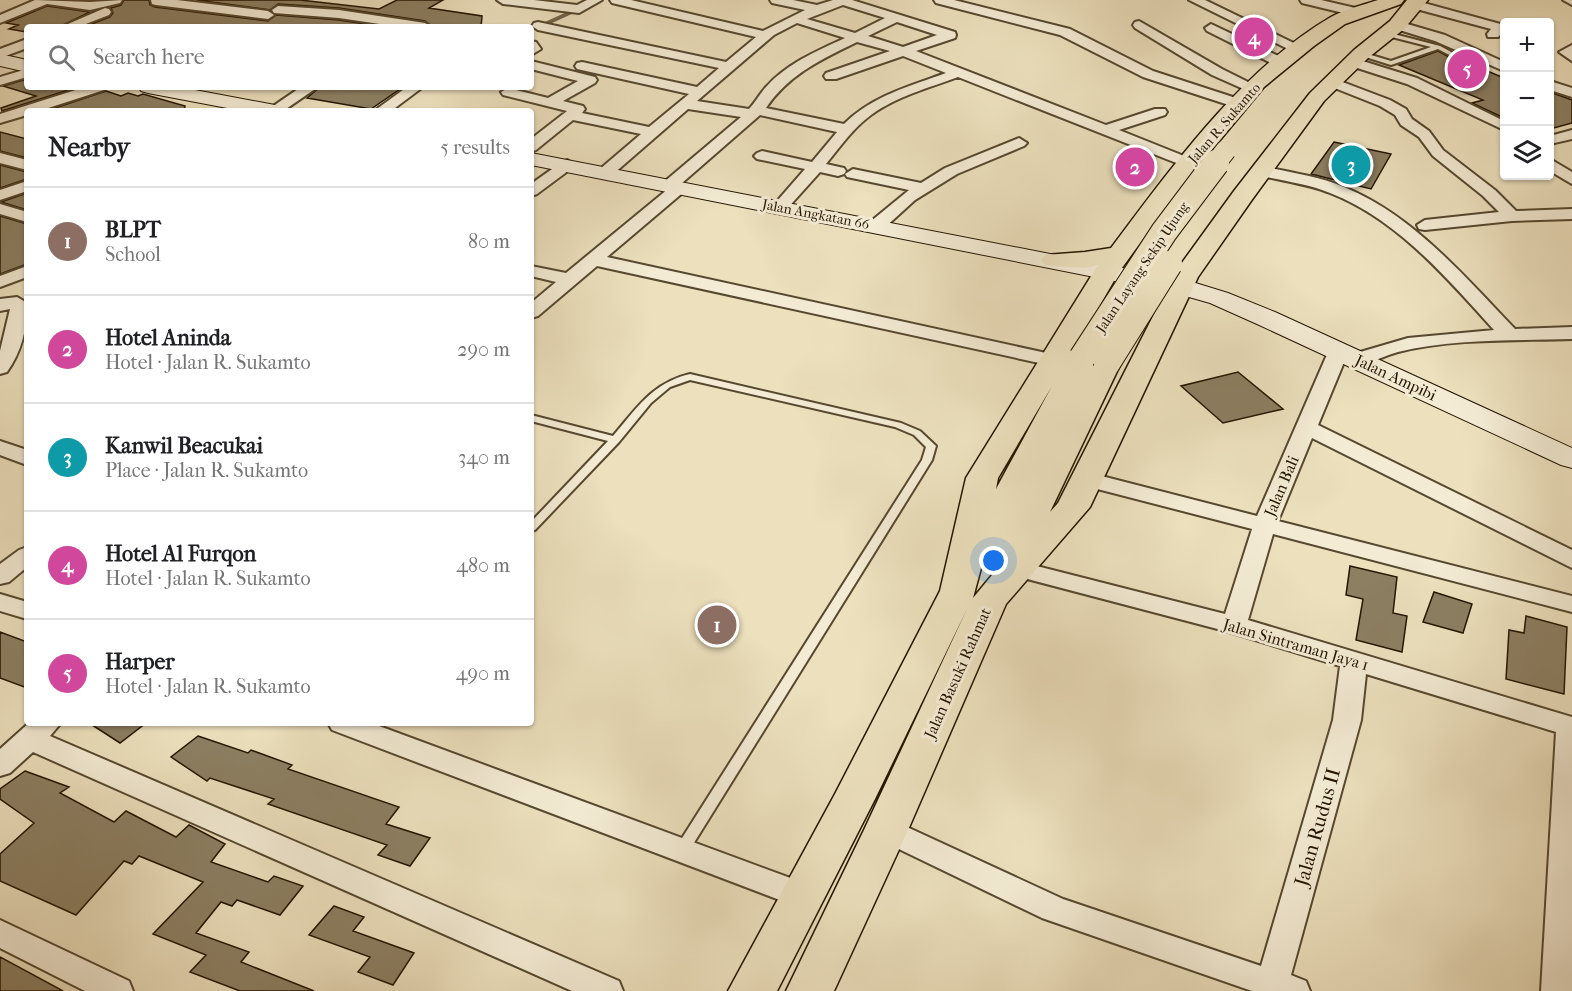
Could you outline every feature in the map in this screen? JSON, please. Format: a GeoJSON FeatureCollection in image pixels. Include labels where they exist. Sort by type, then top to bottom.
{"type":"FeatureCollection","features":[{"type":"Feature","properties":{"kind":"highway","name":"Jalan R. Sukamto"},"geometry":{"type":"LineString","coordinates":[[1101,278],[1189,164],[1246,96],[1299,49],[1340,20],[1390,3]]}},
{"type":"Feature","properties":{"kind":"highway"},"geometry":{"type":"LineString","coordinates":[[1323,78],[1357,58],[1392,30],[1390,3]]}},
{"type":"Feature","properties":{"kind":"highway"},"geometry":{"type":"LineString","coordinates":[[1138,229],[1136,242],[1138,245],[1144,253],[1160,259],[1182,257],[1205,248],[1247,164],[1317,97],[1323,78],[1340,50],[1390,3]]}},
{"type":"Feature","properties":{"kind":"highway","name":"Jalan Layang Sekip Ujung"},"geometry":{"type":"LineString","coordinates":[[974,595],[1081,360],[1247,164],[1267,97],[1286,77],[1323,47],[1390,3]]}},
{"type":"Feature","properties":{"kind":"highway"},"geometry":{"type":"LineString","coordinates":[[1189,164],[1196,173],[1245,182],[1247,164]]}},
{"type":"Feature","properties":{"kind":"highway","name":"Jalan Basuki Rahmat"},"geometry":{"type":"LineString","coordinates":[[752,991],[854,799],[974,595],[1017,569],[1072,507],[1180,286],[1205,248]]}},
{"type":"Feature","properties":{"kind":"highway"},"geometry":{"type":"LineString","coordinates":[[1054,260],[1083,276],[1101,278]]}},
{"type":"Feature","properties":{"kind":"highway"},"geometry":{"type":"LineString","coordinates":[[1054,260],[1085,260],[1101,278],[1109,292],[1139,297],[1149,304],[1161,324]]}},
{"type":"Feature","properties":{"kind":"highway","name":"Jalan Basuki Rahmat"},"geometry":{"type":"LineString","coordinates":[[810,991],[886,830],[974,595],[982,478],[1081,360],[1101,278]]}},
{"type":"Feature","properties":{"kind":"street"},"geometry":{"type":"LineString","coordinates":[[0,19],[46,0],[90,6],[116,0]]}},
{"type":"Feature","properties":{"kind":"street"},"geometry":{"type":"LineString","coordinates":[[265,19],[296,0]]}},
{"type":"Feature","properties":{"kind":"street"},"geometry":{"type":"LineString","coordinates":[[503,0],[579,9]]}},
{"type":"Feature","properties":{"kind":"street"},"geometry":{"type":"LineString","coordinates":[[538,28],[596,0]]}},
{"type":"Feature","properties":{"kind":"street"},"geometry":{"type":"LineString","coordinates":[[616,0],[764,35]]}},
{"type":"Feature","properties":{"kind":"street"},"geometry":{"type":"LineString","coordinates":[[776,0],[817,9]]}},
{"type":"Feature","properties":{"kind":"street"},"geometry":{"type":"LineString","coordinates":[[606,172],[764,35],[817,9],[845,0],[950,35],[831,76]]}},
{"type":"Feature","properties":{"kind":"street"},"geometry":{"type":"LineString","coordinates":[[940,0],[1065,32],[1148,74],[1246,96]]}},
{"type":"Feature","properties":{"kind":"street"},"geometry":{"type":"LineString","coordinates":[[972,8],[994,0]]}},
{"type":"Feature","properties":{"kind":"street"},"geometry":{"type":"LineString","coordinates":[[1195,0],[1299,49]]}},
{"type":"Feature","properties":{"kind":"street"},"geometry":{"type":"LineString","coordinates":[[1306,0],[1390,3],[1500,28],[1493,34]]}},
{"type":"Feature","properties":{"kind":"street"},"geometry":{"type":"LineString","coordinates":[[156,1],[265,19],[339,14],[405,24]]}},
{"type":"Feature","properties":{"kind":"street"},"geometry":{"type":"LineString","coordinates":[[75,24],[105,12]]}},
{"type":"Feature","properties":{"kind":"street"},"geometry":{"type":"LineString","coordinates":[[534,310],[595,260],[755,112],[771,90],[792,71],[897,17]]}},
{"type":"Feature","properties":{"kind":"street"},"geometry":{"type":"LineString","coordinates":[[795,19],[903,51],[1189,164]]}},
{"type":"Feature","properties":{"kind":"street"},"geometry":{"type":"LineString","coordinates":[[1139,25],[1217,72],[1246,96]]}},
{"type":"Feature","properties":{"kind":"street"},"geometry":{"type":"LineString","coordinates":[[538,28],[728,66]]}},
{"type":"Feature","properties":{"kind":"street"},"geometry":{"type":"LineString","coordinates":[[1211,28],[1282,63]]}},
{"type":"Feature","properties":{"kind":"street"},"geometry":{"type":"LineString","coordinates":[[1392,30],[1440,38],[1500,65]]}},
{"type":"Feature","properties":{"kind":"street"},"geometry":{"type":"LineString","coordinates":[[0,54],[24,44]]}},
{"type":"Feature","properties":{"kind":"street"},"geometry":{"type":"LineString","coordinates":[[1572,49],[1566,52],[1572,57]]}},
{"type":"Feature","properties":{"kind":"street"},"geometry":{"type":"LineString","coordinates":[[1357,58],[1404,77],[1500,124]]}},
{"type":"Feature","properties":{"kind":"street"},"geometry":{"type":"LineString","coordinates":[[0,60],[24,65]]}},
{"type":"Feature","properties":{"kind":"street"},"geometry":{"type":"LineString","coordinates":[[534,66],[590,80],[551,102]]}},
{"type":"Feature","properties":{"kind":"street"},"geometry":{"type":"LineString","coordinates":[[582,66],[701,92]]}},
{"type":"Feature","properties":{"kind":"street"},"geometry":{"type":"LineString","coordinates":[[779,208],[846,129],[865,113],[881,103],[960,72]]}},
{"type":"Feature","properties":{"kind":"street"},"geometry":{"type":"LineString","coordinates":[[0,81],[24,74]]}},
{"type":"Feature","properties":{"kind":"street"},"geometry":{"type":"LineString","coordinates":[[1323,78],[1388,104],[1401,112],[1406,122],[1424,134],[1438,153],[1489,193],[1512,216]]}},
{"type":"Feature","properties":{"kind":"street"},"geometry":{"type":"LineString","coordinates":[[1554,86],[1572,93]]}},
{"type":"Feature","properties":{"kind":"street"},"geometry":{"type":"LineString","coordinates":[[37,108],[90,90]]}},
{"type":"Feature","properties":{"kind":"street"},"geometry":{"type":"LineString","coordinates":[[160,90],[232,108]]}},
{"type":"Feature","properties":{"kind":"street"},"geometry":{"type":"LineString","coordinates":[[279,108],[306,90]]}},
{"type":"Feature","properties":{"kind":"street"},"geometry":{"type":"LineString","coordinates":[[385,108],[412,90]]}},
{"type":"Feature","properties":{"kind":"street"},"geometry":{"type":"LineString","coordinates":[[508,92],[578,109],[534,145]]}},
{"type":"Feature","properties":{"kind":"street"},"geometry":{"type":"LineString","coordinates":[[686,105],[755,112],[846,129]]}},
{"type":"Feature","properties":{"kind":"street"},"geometry":{"type":"LineString","coordinates":[[0,107],[24,112]]}},
{"type":"Feature","properties":{"kind":"street"},"geometry":{"type":"LineString","coordinates":[[0,119],[24,112]]}},
{"type":"Feature","properties":{"kind":"street"},"geometry":{"type":"LineString","coordinates":[[1106,130],[1160,112]]}},
{"type":"Feature","properties":{"kind":"street"},"geometry":{"type":"LineString","coordinates":[[571,115],[650,132]]}},
{"type":"Feature","properties":{"kind":"street"},"geometry":{"type":"LineString","coordinates":[[1554,139],[1572,134]]}},
{"type":"Feature","properties":{"kind":"street"},"geometry":{"type":"LineString","coordinates":[[876,226],[909,197],[951,171],[1019,142]]}},
{"type":"Feature","properties":{"kind":"street"},"geometry":{"type":"LineString","coordinates":[[762,156],[923,188]]}},
{"type":"Feature","properties":{"kind":"street"},"geometry":{"type":"LineString","coordinates":[[0,158],[24,164]]}},
{"type":"Feature","properties":{"kind":"street","name":"Jalan Angkatan 66"},"geometry":{"type":"LineString","coordinates":[[534,160],[1054,260]]}},
{"type":"Feature","properties":{"kind":"street"},"geometry":{"type":"LineString","coordinates":[[1247,164],[1347,194],[1383,214],[1406,231],[1511,336]]}},
{"type":"Feature","properties":{"kind":"street"},"geometry":{"type":"LineString","coordinates":[[534,189],[567,165]]}},
{"type":"Feature","properties":{"kind":"street"},"geometry":{"type":"LineString","coordinates":[[1554,167],[1572,179]]}},
{"type":"Feature","properties":{"kind":"street"},"geometry":{"type":"LineString","coordinates":[[0,195],[24,187]]}},
{"type":"Feature","properties":{"kind":"street"},"geometry":{"type":"LineString","coordinates":[[0,210],[24,216]]}},
{"type":"Feature","properties":{"kind":"street"},"geometry":{"type":"LineString","coordinates":[[1425,225],[1512,216],[1572,213]]}},
{"type":"Feature","properties":{"kind":"street"},"geometry":{"type":"LineString","coordinates":[[595,260],[1081,360]]}},
{"type":"Feature","properties":{"kind":"street"},"geometry":{"type":"LineString","coordinates":[[0,282],[24,272]]}},
{"type":"Feature","properties":{"kind":"street"},"geometry":{"type":"LineString","coordinates":[[534,272],[571,280]]}},
{"type":"Feature","properties":{"kind":"street","name":"Jalan Ampibi"},"geometry":{"type":"LineString","coordinates":[[1101,278],[1180,286],[1219,298],[1572,459]]}},
{"type":"Feature","properties":{"kind":"street"},"geometry":{"type":"LineString","coordinates":[[0,305],[17,303],[20,306],[15,338],[7,360],[0,368]]}},
{"type":"Feature","properties":{"kind":"street"},"geometry":{"type":"LineString","coordinates":[[1348,355],[1414,344],[1572,333]]}},
{"type":"Feature","properties":{"kind":"street","name":"Jalan Bali"},"geometry":{"type":"LineString","coordinates":[[1234,625],[1264,525],[1306,427],[1348,355]]}},
{"type":"Feature","properties":{"kind":"street"},"geometry":{"type":"LineString","coordinates":[[1306,427],[1572,560]]}},
{"type":"Feature","properties":{"kind":"street"},"geometry":{"type":"LineString","coordinates":[[0,447],[24,456]]}},
{"type":"Feature","properties":{"kind":"street"},"geometry":{"type":"LineString","coordinates":[[1086,479],[1572,604]]}},
{"type":"Feature","properties":{"kind":"street"},"geometry":{"type":"LineString","coordinates":[[0,576],[24,557]]}},
{"type":"Feature","properties":{"kind":"street","name":"Jalan Sintraman Jaya 1"},"geometry":{"type":"LineString","coordinates":[[1017,569],[1234,625],[1571,726]]}},
{"type":"Feature","properties":{"kind":"street"},"geometry":{"type":"LineString","coordinates":[[0,602],[24,610]]}},
{"type":"Feature","properties":{"kind":"street","name":"Jalan Rudus II"},"geometry":{"type":"LineString","coordinates":[[1279,989],[1347,720],[1354,661]]}},
{"type":"Feature","properties":{"kind":"street"},"geometry":{"type":"LineString","coordinates":[[350,726],[801,895]]}},
{"type":"Feature","properties":{"kind":"street"},"geometry":{"type":"LineString","coordinates":[[1557,991],[1571,726]]}},
{"type":"Feature","properties":{"kind":"street"},"geometry":{"type":"LineString","coordinates":[[0,765],[39,731],[607,991]]}},
{"type":"Feature","properties":{"kind":"street"},"geometry":{"type":"LineString","coordinates":[[886,830],[1053,909],[1279,989]]}},
{"type":"Feature","properties":{"kind":"street"},"geometry":{"type":"LineString","coordinates":[[0,933],[117,991]]}},
{"type":"Feature","properties":{"kind":"lane"},"geometry":{"type":"LineString","coordinates":[[1392,30],[1438,47],[1463,60]]}},
{"type":"Feature","properties":{"kind":"lane"},"geometry":{"type":"LineString","coordinates":[[1357,58],[1391,63],[1438,47]]}},
{"type":"Feature","properties":{"kind":"lane"},"geometry":{"type":"LineString","coordinates":[[534,525],[615,440],[659,389],[674,380],[690,377],[898,425],[917,433],[931,446],[927,460],[682,850]]}},
{"type":"Feature","properties":{"kind":"lane"},"geometry":{"type":"LineString","coordinates":[[534,419],[615,440]]}},
{"type":"Feature","properties":{"kind":"building"},"geometry":{"type":"Polygon","coordinates":[[[124,0],[149,0],[150,5],[155,7],[268,21],[276,15],[365,24],[92,24],[110,17],[113,13],[111,8],[121,5],[124,0]]]}},
{"type":"Feature","properties":{"kind":"building"},"geometry":{"type":"Polygon","coordinates":[[[196,0],[300,0],[379,9],[397,0],[443,0],[429,8],[482,16],[481,24],[429,24],[425,21],[339,8],[278,4],[270,10],[196,0]]]}},
{"type":"Feature","properties":{"kind":"building"},"geometry":{"type":"Polygon","coordinates":[[[47,6],[90,12],[65,24],[24,24],[24,32],[9,29],[18,25],[6,23],[47,6]]]}},
{"type":"Feature","properties":{"kind":"building"},"geometry":{"type":"Polygon","coordinates":[[[1438,51],[1460,63],[1466,62],[1500,76],[1500,116],[1472,103],[1483,100],[1399,65],[1438,51]]]}},
{"type":"Feature","properties":{"kind":"building"},"geometry":{"type":"Polygon","coordinates":[[[24,80],[24,90],[68,90],[2,111],[1,108],[36,96],[3,86],[24,80]]]}},
{"type":"Feature","properties":{"kind":"building"},"geometry":{"type":"Polygon","coordinates":[[[316,90],[399,90],[372,108],[307,98],[316,90]]]}},
{"type":"Feature","properties":{"kind":"building"},"geometry":{"type":"Polygon","coordinates":[[[106,91],[121,96],[128,93],[138,96],[143,94],[185,106],[185,108],[55,108],[106,91]]]}},
{"type":"Feature","properties":{"kind":"building"},"geometry":{"type":"Polygon","coordinates":[[[1554,93],[1572,100],[1572,123],[1554,128],[1554,93]]]}},
{"type":"Feature","properties":{"kind":"building"},"geometry":{"type":"Polygon","coordinates":[[[0,132],[24,138],[24,157],[0,151],[0,132]]]}},
{"type":"Feature","properties":{"kind":"building"},"geometry":{"type":"Polygon","coordinates":[[[1334,142],[1391,154],[1371,189],[1311,174],[1334,142]]]}},
{"type":"Feature","properties":{"kind":"building"},"geometry":{"type":"Polygon","coordinates":[[[0,165],[24,171],[24,180],[0,188],[0,165]]]}},
{"type":"Feature","properties":{"kind":"building"},"geometry":{"type":"Polygon","coordinates":[[[24,194],[24,209],[1,202],[24,194]]]}},
{"type":"Feature","properties":{"kind":"building"},"geometry":{"type":"Polygon","coordinates":[[[0,216],[24,223],[24,265],[0,274],[0,216]]]}},
{"type":"Feature","properties":{"kind":"building"},"geometry":{"type":"Polygon","coordinates":[[[1238,372],[1283,409],[1223,423],[1181,386],[1238,372]]]}},
{"type":"Feature","properties":{"kind":"building"},"geometry":{"type":"Polygon","coordinates":[[[1350,566],[1397,577],[1393,613],[1407,616],[1402,652],[1356,640],[1363,599],[1346,595],[1350,566]]]}},
{"type":"Feature","properties":{"kind":"building"},"geometry":{"type":"Polygon","coordinates":[[[1434,592],[1472,604],[1463,633],[1423,622],[1434,592]]]}},
{"type":"Feature","properties":{"kind":"building"},"geometry":{"type":"Polygon","coordinates":[[[1526,616],[1567,627],[1564,694],[1506,679],[1509,630],[1524,633],[1526,616]]]}},
{"type":"Feature","properties":{"kind":"building"},"geometry":{"type":"Polygon","coordinates":[[[0,632],[24,641],[24,687],[0,678],[0,632]]]}},
{"type":"Feature","properties":{"kind":"building"},"geometry":{"type":"Polygon","coordinates":[[[94,726],[142,726],[120,743],[94,726]]]}},
{"type":"Feature","properties":{"kind":"building"},"geometry":{"type":"Polygon","coordinates":[[[198,736],[248,753],[251,750],[292,765],[288,769],[399,807],[386,824],[430,838],[410,866],[378,855],[387,845],[268,804],[274,799],[210,778],[207,781],[171,757],[198,736]]]}},
{"type":"Feature","properties":{"kind":"building"},"geometry":{"type":"Polygon","coordinates":[[[25,771],[69,787],[60,793],[114,822],[126,811],[176,837],[189,825],[225,844],[211,862],[268,882],[274,876],[303,886],[280,915],[237,900],[232,906],[221,902],[196,933],[249,952],[241,962],[314,991],[240,991],[190,972],[206,955],[153,934],[203,882],[139,856],[132,864],[124,861],[76,915],[0,881],[0,854],[34,823],[0,799],[0,789],[25,771]]]}},
{"type":"Feature","properties":{"kind":"building"},"geometry":{"type":"Polygon","coordinates":[[[334,906],[364,917],[353,931],[414,953],[393,985],[358,972],[370,957],[309,935],[334,906]]]}},
{"type":"Feature","properties":{"kind":"building"},"geometry":{"type":"Polygon","coordinates":[[[0,957],[63,991],[0,991],[0,957]]]}},
{"type":"Feature","properties":{"kind":"waterway"},"geometry":{"type":"LineString","coordinates":[[543,25],[598,0]]}},
{"type":"Feature","properties":{"kind":"place","name":"Hotel Al Furqon"},"geometry":{"type":"Point","coordinates":[1254,37]}},
{"type":"Feature","properties":{"kind":"place","name":"Harper"},"geometry":{"type":"Point","coordinates":[1467,69]}},
{"type":"Feature","properties":{"kind":"place","name":"Kanwil Beacukai"},"geometry":{"type":"Point","coordinates":[1351,165]}},
{"type":"Feature","properties":{"kind":"place","name":"Hotel Aninda"},"geometry":{"type":"Point","coordinates":[1135,167]}},
{"type":"Feature","properties":{"kind":"place","name":"BLPT"},"geometry":{"type":"Point","coordinates":[717,625]}}]}
